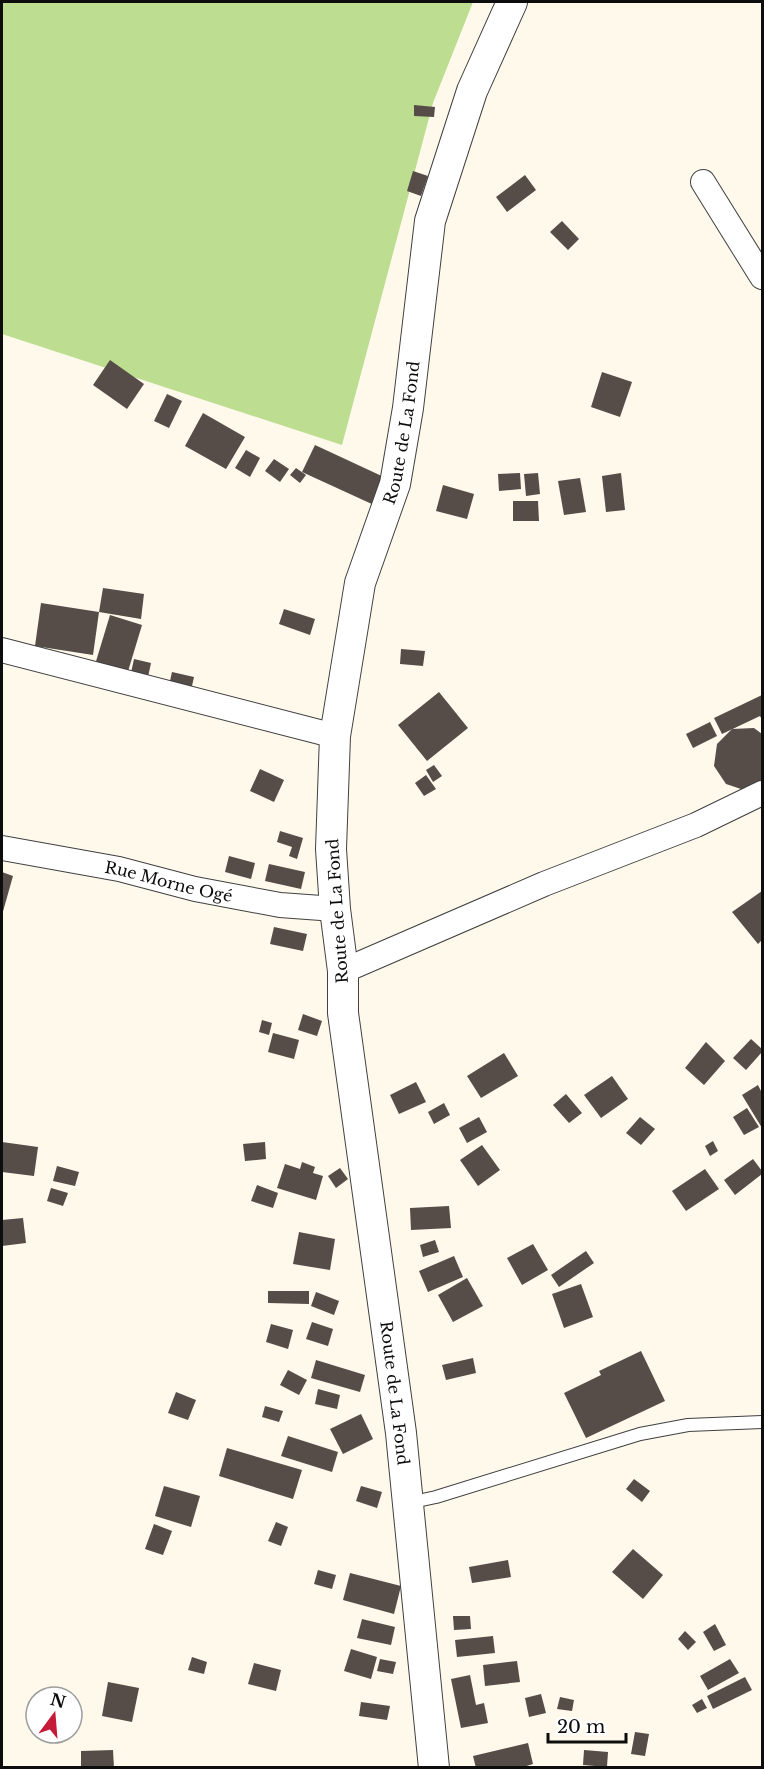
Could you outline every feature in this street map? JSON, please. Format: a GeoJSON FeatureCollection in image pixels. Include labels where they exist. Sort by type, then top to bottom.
{"type":"FeatureCollection","features":[{"type":"Feature","properties":{"kind":"street","name":"Route de La Fond"},"geometry":{"type":"LineString","coordinates":[[434,1767],[401,1433],[343,1013],[343,971],[335,909],[331,849],[335,736],[360,583],[395,484],[408,408],[430,221],[472,91],[512,2]]}},
{"type":"Feature","properties":{"kind":"street"},"geometry":{"type":"LineString","coordinates":[[703,182],[762,277]]}},
{"type":"Feature","properties":{"kind":"street"},"geometry":{"type":"LineString","coordinates":[[2,650],[335,736]]}},
{"type":"Feature","properties":{"kind":"street"},"geometry":{"type":"LineString","coordinates":[[343,971],[544,884],[696,825],[762,793]]}},
{"type":"Feature","properties":{"kind":"street","name":"Rue Morne Ogé"},"geometry":{"type":"LineString","coordinates":[[2,848],[118,869],[195,889],[280,905],[335,909]]}},
{"type":"Feature","properties":{"kind":"lane"},"geometry":{"type":"LineString","coordinates":[[408,1503],[436,1497],[640,1434],[688,1425],[762,1422]]}},
{"type":"Feature","properties":{"kind":"green space"},"geometry":{"type":"Polygon","coordinates":[[[2,2],[473,2],[433,103],[342,445],[2,334],[2,2]]]}},
{"type":"Feature","properties":{"kind":"building"},"geometry":{"type":"Polygon","coordinates":[[[414,105],[435,107],[434,117],[414,116],[414,105]]]}},
{"type":"Feature","properties":{"kind":"building"},"geometry":{"type":"Polygon","coordinates":[[[413,171],[428,176],[421,196],[407,191],[413,171]]]}},
{"type":"Feature","properties":{"kind":"building"},"geometry":{"type":"Polygon","coordinates":[[[525,175],[536,190],[507,212],[496,197],[525,175]]]}},
{"type":"Feature","properties":{"kind":"building"},"geometry":{"type":"Polygon","coordinates":[[[562,221],[579,239],[568,250],[550,232],[562,221]]]}},
{"type":"Feature","properties":{"kind":"building"},"geometry":{"type":"Polygon","coordinates":[[[110,360],[144,384],[127,409],[93,385],[110,360]]]}},
{"type":"Feature","properties":{"kind":"building"},"geometry":{"type":"Polygon","coordinates":[[[602,372],[632,382],[620,417],[591,407],[602,372]]]}},
{"type":"Feature","properties":{"kind":"building"},"geometry":{"type":"Polygon","coordinates":[[[167,394],[182,401],[169,428],[154,421],[167,394]]]}},
{"type":"Feature","properties":{"kind":"building"},"geometry":{"type":"Polygon","coordinates":[[[203,413],[245,437],[226,469],[185,446],[203,413]]]}},
{"type":"Feature","properties":{"kind":"building"},"geometry":{"type":"Polygon","coordinates":[[[315,445],[386,478],[374,505],[302,472],[315,445]]]}},
{"type":"Feature","properties":{"kind":"building"},"geometry":{"type":"Polygon","coordinates":[[[246,450],[260,458],[250,477],[235,468],[246,450]]]}},
{"type":"Feature","properties":{"kind":"building"},"geometry":{"type":"Polygon","coordinates":[[[274,459],[289,469],[280,482],[265,471],[274,459]]]}},
{"type":"Feature","properties":{"kind":"building"},"geometry":{"type":"Polygon","coordinates":[[[296,468],[306,475],[300,483],[290,475],[296,468]]]}},
{"type":"Feature","properties":{"kind":"building"},"geometry":{"type":"Polygon","coordinates":[[[520,473],[521,489],[499,491],[498,474],[520,473]]]}},
{"type":"Feature","properties":{"kind":"building"},"geometry":{"type":"Polygon","coordinates":[[[538,473],[540,494],[526,496],[524,474],[538,473]]]}},
{"type":"Feature","properties":{"kind":"building"},"geometry":{"type":"Polygon","coordinates":[[[621,473],[625,510],[606,512],[602,476],[621,473]]]}},
{"type":"Feature","properties":{"kind":"building"},"geometry":{"type":"Polygon","coordinates":[[[580,478],[586,512],[564,515],[558,481],[580,478]]]}},
{"type":"Feature","properties":{"kind":"building"},"geometry":{"type":"Polygon","coordinates":[[[443,485],[474,494],[467,519],[436,511],[443,485]]]}},
{"type":"Feature","properties":{"kind":"building"},"geometry":{"type":"Polygon","coordinates":[[[513,501],[538,501],[539,521],[513,521],[513,501]]]}},
{"type":"Feature","properties":{"kind":"building"},"geometry":{"type":"Polygon","coordinates":[[[103,588],[144,594],[141,619],[99,612],[103,588]]]}},
{"type":"Feature","properties":{"kind":"building"},"geometry":{"type":"Polygon","coordinates":[[[41,603],[99,612],[93,655],[35,646],[41,603]]]}},
{"type":"Feature","properties":{"kind":"building"},"geometry":{"type":"Polygon","coordinates":[[[284,609],[315,619],[310,635],[279,624],[284,609]]]}},
{"type":"Feature","properties":{"kind":"building"},"geometry":{"type":"Polygon","coordinates":[[[110,615],[142,625],[126,678],[94,668],[110,615]]]}},
{"type":"Feature","properties":{"kind":"building"},"geometry":{"type":"Polygon","coordinates":[[[401,649],[425,651],[423,666],[400,664],[401,649]]]}},
{"type":"Feature","properties":{"kind":"building"},"geometry":{"type":"Polygon","coordinates":[[[134,659],[151,663],[146,686],[129,682],[134,659]]]}},
{"type":"Feature","properties":{"kind":"building"},"geometry":{"type":"Polygon","coordinates":[[[172,672],[194,677],[190,695],[168,690],[172,672]]]}},
{"type":"Feature","properties":{"kind":"building"},"geometry":{"type":"Polygon","coordinates":[[[439,692],[468,728],[427,761],[398,725],[439,692]]]}},
{"type":"Feature","properties":{"kind":"building"},"geometry":{"type":"Polygon","coordinates":[[[762,695],[762,720],[760,716],[722,734],[714,718],[762,695]]]}},
{"type":"Feature","properties":{"kind":"building"},"geometry":{"type":"Polygon","coordinates":[[[710,722],[717,736],[693,748],[686,734],[710,722]]]}},
{"type":"Feature","properties":{"kind":"building"},"geometry":{"type":"Polygon","coordinates":[[[754,728],[762,734],[762,784],[747,791],[726,784],[714,766],[717,744],[732,729],[754,728]]]}},
{"type":"Feature","properties":{"kind":"building"},"geometry":{"type":"Polygon","coordinates":[[[434,765],[442,776],[433,782],[426,770],[434,765]]]}},
{"type":"Feature","properties":{"kind":"building"},"geometry":{"type":"Polygon","coordinates":[[[260,769],[284,780],[274,802],[250,791],[260,769]]]}},
{"type":"Feature","properties":{"kind":"building"},"geometry":{"type":"Polygon","coordinates":[[[426,775],[436,789],[424,796],[415,783],[426,775]]]}},
{"type":"Feature","properties":{"kind":"building"},"geometry":{"type":"Polygon","coordinates":[[[280,831],[303,838],[297,859],[289,856],[292,847],[277,842],[280,831]]]}},
{"type":"Feature","properties":{"kind":"building"},"geometry":{"type":"Polygon","coordinates":[[[229,856],[255,863],[251,879],[225,872],[229,856]]]}},
{"type":"Feature","properties":{"kind":"building"},"geometry":{"type":"Polygon","coordinates":[[[269,864],[305,872],[301,889],[265,881],[269,864]]]}},
{"type":"Feature","properties":{"kind":"building"},"geometry":{"type":"Polygon","coordinates":[[[2,872],[13,876],[2,915],[2,872]]]}},
{"type":"Feature","properties":{"kind":"building"},"geometry":{"type":"Polygon","coordinates":[[[762,891],[762,940],[758,944],[732,912],[762,891]]]}},
{"type":"Feature","properties":{"kind":"building"},"geometry":{"type":"Polygon","coordinates":[[[274,927],[307,934],[303,951],[270,944],[274,927]]]}},
{"type":"Feature","properties":{"kind":"building"},"geometry":{"type":"Polygon","coordinates":[[[303,1014],[322,1021],[317,1036],[298,1030],[303,1014]]]}},
{"type":"Feature","properties":{"kind":"building"},"geometry":{"type":"Polygon","coordinates":[[[262,1020],[272,1023],[269,1035],[259,1032],[262,1020]]]}},
{"type":"Feature","properties":{"kind":"building"},"geometry":{"type":"Polygon","coordinates":[[[273,1033],[299,1040],[294,1059],[268,1052],[273,1033]]]}},
{"type":"Feature","properties":{"kind":"building"},"geometry":{"type":"Polygon","coordinates":[[[751,1039],[762,1049],[762,1052],[746,1070],[733,1058],[751,1039]]]}},
{"type":"Feature","properties":{"kind":"building"},"geometry":{"type":"Polygon","coordinates":[[[706,1042],[725,1061],[704,1085],[685,1068],[706,1042]]]}},
{"type":"Feature","properties":{"kind":"building"},"geometry":{"type":"Polygon","coordinates":[[[504,1053],[518,1076],[481,1098],[467,1076],[504,1053]]]}},
{"type":"Feature","properties":{"kind":"building"},"geometry":{"type":"Polygon","coordinates":[[[612,1076],[628,1099],[601,1118],[584,1095],[612,1076]]]}},
{"type":"Feature","properties":{"kind":"building"},"geometry":{"type":"Polygon","coordinates":[[[416,1082],[426,1102],[399,1114],[390,1095],[416,1082]]]}},
{"type":"Feature","properties":{"kind":"building"},"geometry":{"type":"Polygon","coordinates":[[[758,1085],[762,1093],[762,1128],[742,1095],[758,1085]]]}},
{"type":"Feature","properties":{"kind":"building"},"geometry":{"type":"Polygon","coordinates":[[[566,1094],[582,1113],[569,1123],[553,1105],[566,1094]]]}},
{"type":"Feature","properties":{"kind":"building"},"geometry":{"type":"Polygon","coordinates":[[[444,1103],[450,1115],[434,1124],[428,1112],[444,1103]]]}},
{"type":"Feature","properties":{"kind":"building"},"geometry":{"type":"Polygon","coordinates":[[[747,1108],[759,1127],[744,1135],[733,1117],[747,1108]]]}},
{"type":"Feature","properties":{"kind":"building"},"geometry":{"type":"Polygon","coordinates":[[[479,1117],[487,1132],[467,1143],[459,1128],[479,1117]]]}},
{"type":"Feature","properties":{"kind":"building"},"geometry":{"type":"Polygon","coordinates":[[[640,1117],[655,1129],[641,1145],[626,1133],[640,1117]]]}},
{"type":"Feature","properties":{"kind":"building"},"geometry":{"type":"Polygon","coordinates":[[[713,1141],[718,1151],[710,1156],[705,1146],[713,1141]]]}},
{"type":"Feature","properties":{"kind":"building"},"geometry":{"type":"Polygon","coordinates":[[[2,1142],[38,1147],[34,1176],[2,1172],[2,1142]]]}},
{"type":"Feature","properties":{"kind":"building"},"geometry":{"type":"Polygon","coordinates":[[[265,1142],[266,1159],[245,1161],[243,1144],[265,1142]]]}},
{"type":"Feature","properties":{"kind":"building"},"geometry":{"type":"Polygon","coordinates":[[[482,1145],[500,1170],[478,1186],[460,1160],[482,1145]]]}},
{"type":"Feature","properties":{"kind":"building"},"geometry":{"type":"Polygon","coordinates":[[[753,1159],[762,1174],[735,1195],[724,1180],[753,1159]]]}},
{"type":"Feature","properties":{"kind":"building"},"geometry":{"type":"Polygon","coordinates":[[[302,1162],[315,1167],[313,1173],[323,1176],[316,1200],[277,1188],[285,1164],[300,1169],[302,1162]]]}},
{"type":"Feature","properties":{"kind":"building"},"geometry":{"type":"Polygon","coordinates":[[[57,1166],[79,1172],[75,1186],[53,1181],[57,1166]]]}},
{"type":"Feature","properties":{"kind":"building"},"geometry":{"type":"Polygon","coordinates":[[[340,1168],[348,1179],[336,1188],[328,1176],[340,1168]]]}},
{"type":"Feature","properties":{"kind":"building"},"geometry":{"type":"Polygon","coordinates":[[[705,1169],[719,1189],[686,1211],[672,1191],[705,1169]]]}},
{"type":"Feature","properties":{"kind":"building"},"geometry":{"type":"Polygon","coordinates":[[[257,1185],[278,1193],[273,1208],[251,1201],[257,1185]]]}},
{"type":"Feature","properties":{"kind":"building"},"geometry":{"type":"Polygon","coordinates":[[[51,1188],[68,1193],[63,1206],[47,1201],[51,1188]]]}},
{"type":"Feature","properties":{"kind":"building"},"geometry":{"type":"Polygon","coordinates":[[[449,1206],[451,1228],[411,1230],[410,1208],[449,1206]]]}},
{"type":"Feature","properties":{"kind":"building"},"geometry":{"type":"Polygon","coordinates":[[[23,1218],[26,1243],[2,1246],[2,1220],[23,1218]]]}},
{"type":"Feature","properties":{"kind":"building"},"geometry":{"type":"Polygon","coordinates":[[[299,1232],[335,1239],[330,1270],[293,1264],[299,1232]]]}},
{"type":"Feature","properties":{"kind":"building"},"geometry":{"type":"Polygon","coordinates":[[[435,1240],[439,1252],[423,1257],[420,1245],[435,1240]]]}},
{"type":"Feature","properties":{"kind":"building"},"geometry":{"type":"Polygon","coordinates":[[[533,1244],[548,1270],[522,1285],[507,1258],[533,1244]]]}},
{"type":"Feature","properties":{"kind":"building"},"geometry":{"type":"Polygon","coordinates":[[[586,1251],[594,1263],[559,1287],[551,1275],[586,1251]]]}},
{"type":"Feature","properties":{"kind":"building"},"geometry":{"type":"Polygon","coordinates":[[[454,1256],[463,1277],[428,1292],[419,1271],[454,1256]]]}},
{"type":"Feature","properties":{"kind":"building"},"geometry":{"type":"Polygon","coordinates":[[[467,1278],[483,1306],[453,1322],[438,1295],[467,1278]]]}},
{"type":"Feature","properties":{"kind":"building"},"geometry":{"type":"Polygon","coordinates":[[[581,1284],[593,1317],[564,1328],[552,1294],[581,1284]]]}},
{"type":"Feature","properties":{"kind":"building"},"geometry":{"type":"Polygon","coordinates":[[[268,1291],[309,1291],[309,1304],[268,1303],[268,1291]]]}},
{"type":"Feature","properties":{"kind":"building"},"geometry":{"type":"Polygon","coordinates":[[[316,1292],[339,1301],[334,1315],[311,1306],[316,1292]]]}},
{"type":"Feature","properties":{"kind":"building"},"geometry":{"type":"Polygon","coordinates":[[[312,1322],[333,1329],[328,1346],[306,1339],[312,1322]]]}},
{"type":"Feature","properties":{"kind":"building"},"geometry":{"type":"Polygon","coordinates":[[[271,1324],[293,1330],[288,1349],[266,1342],[271,1324]]]}},
{"type":"Feature","properties":{"kind":"building"},"geometry":{"type":"Polygon","coordinates":[[[641,1351],[665,1401],[586,1438],[564,1393],[601,1375],[599,1371],[641,1351]]]}},
{"type":"Feature","properties":{"kind":"building"},"geometry":{"type":"Polygon","coordinates":[[[473,1358],[476,1373],[446,1380],[442,1365],[473,1358]]]}},
{"type":"Feature","properties":{"kind":"building"},"geometry":{"type":"Polygon","coordinates":[[[316,1360],[365,1375],[360,1392],[311,1378],[316,1360]]]}},
{"type":"Feature","properties":{"kind":"building"},"geometry":{"type":"Polygon","coordinates":[[[288,1370],[307,1380],[299,1395],[280,1385],[288,1370]]]}},
{"type":"Feature","properties":{"kind":"building"},"geometry":{"type":"Polygon","coordinates":[[[318,1389],[340,1395],[337,1409],[315,1404],[318,1389]]]}},
{"type":"Feature","properties":{"kind":"building"},"geometry":{"type":"Polygon","coordinates":[[[176,1392],[196,1400],[188,1420],[168,1413],[176,1392]]]}},
{"type":"Feature","properties":{"kind":"building"},"geometry":{"type":"Polygon","coordinates":[[[265,1406],[283,1411],[279,1422],[262,1417],[265,1406]]]}},
{"type":"Feature","properties":{"kind":"building"},"geometry":{"type":"Polygon","coordinates":[[[361,1414],[373,1439],[343,1454],[330,1429],[361,1414]]]}},
{"type":"Feature","properties":{"kind":"building"},"geometry":{"type":"Polygon","coordinates":[[[288,1436],[338,1452],[332,1472],[281,1456],[288,1436]]]}},
{"type":"Feature","properties":{"kind":"building"},"geometry":{"type":"Polygon","coordinates":[[[227,1448],[302,1470],[293,1499],[219,1476],[227,1448]]]}},
{"type":"Feature","properties":{"kind":"building"},"geometry":{"type":"Polygon","coordinates":[[[634,1479],[650,1491],[642,1502],[626,1489],[634,1479]]]}},
{"type":"Feature","properties":{"kind":"building"},"geometry":{"type":"Polygon","coordinates":[[[164,1486],[200,1496],[191,1527],[155,1516],[164,1486]]]}},
{"type":"Feature","properties":{"kind":"building"},"geometry":{"type":"Polygon","coordinates":[[[361,1486],[382,1492],[377,1508],[356,1501],[361,1486]]]}},
{"type":"Feature","properties":{"kind":"building"},"geometry":{"type":"Polygon","coordinates":[[[276,1522],[288,1527],[281,1546],[268,1541],[276,1522]]]}},
{"type":"Feature","properties":{"kind":"building"},"geometry":{"type":"Polygon","coordinates":[[[154,1524],[172,1531],[163,1555],[145,1549],[154,1524]]]}},
{"type":"Feature","properties":{"kind":"building"},"geometry":{"type":"Polygon","coordinates":[[[633,1549],[663,1575],[643,1599],[612,1572],[633,1549]]]}},
{"type":"Feature","properties":{"kind":"building"},"geometry":{"type":"Polygon","coordinates":[[[508,1560],[511,1577],[472,1583],[469,1567],[508,1560]]]}},
{"type":"Feature","properties":{"kind":"building"},"geometry":{"type":"Polygon","coordinates":[[[318,1570],[336,1575],[332,1589],[314,1584],[318,1570]]]}},
{"type":"Feature","properties":{"kind":"building"},"geometry":{"type":"Polygon","coordinates":[[[350,1573],[401,1586],[394,1614],[343,1600],[350,1573]]]}},
{"type":"Feature","properties":{"kind":"building"},"geometry":{"type":"Polygon","coordinates":[[[453,1616],[470,1616],[471,1629],[454,1630],[453,1616]]]}},
{"type":"Feature","properties":{"kind":"building"},"geometry":{"type":"Polygon","coordinates":[[[362,1619],[395,1627],[391,1645],[357,1638],[362,1619]]]}},
{"type":"Feature","properties":{"kind":"building"},"geometry":{"type":"Polygon","coordinates":[[[715,1624],[726,1645],[714,1651],[703,1632],[715,1624]]]}},
{"type":"Feature","properties":{"kind":"building"},"geometry":{"type":"Polygon","coordinates":[[[685,1631],[696,1642],[688,1650],[678,1639],[685,1631]]]}},
{"type":"Feature","properties":{"kind":"building"},"geometry":{"type":"Polygon","coordinates":[[[493,1636],[495,1653],[457,1657],[455,1640],[493,1636]]]}},
{"type":"Feature","properties":{"kind":"building"},"geometry":{"type":"Polygon","coordinates":[[[351,1649],[377,1657],[371,1679],[344,1671],[351,1649]]]}},
{"type":"Feature","properties":{"kind":"building"},"geometry":{"type":"Polygon","coordinates":[[[192,1657],[207,1662],[204,1674],[188,1670],[192,1657]]]}},
{"type":"Feature","properties":{"kind":"building"},"geometry":{"type":"Polygon","coordinates":[[[380,1659],[396,1662],[393,1674],[377,1671],[380,1659]]]}},
{"type":"Feature","properties":{"kind":"building"},"geometry":{"type":"Polygon","coordinates":[[[730,1659],[739,1673],[708,1690],[700,1676],[730,1659]]]}},
{"type":"Feature","properties":{"kind":"building"},"geometry":{"type":"Polygon","coordinates":[[[517,1661],[520,1682],[485,1686],[483,1665],[517,1661]]]}},
{"type":"Feature","properties":{"kind":"building"},"geometry":{"type":"Polygon","coordinates":[[[254,1663],[281,1670],[276,1691],[248,1684],[254,1663]]]}},
{"type":"Feature","properties":{"kind":"building"},"geometry":{"type":"Polygon","coordinates":[[[470,1675],[476,1705],[484,1703],[488,1723],[461,1728],[451,1679],[470,1675]]]}},
{"type":"Feature","properties":{"kind":"building"},"geometry":{"type":"Polygon","coordinates":[[[745,1677],[752,1690],[713,1709],[707,1696],[745,1677]]]}},
{"type":"Feature","properties":{"kind":"building"},"geometry":{"type":"Polygon","coordinates":[[[108,1682],[139,1688],[132,1722],[102,1716],[108,1682]]]}},
{"type":"Feature","properties":{"kind":"building"},"geometry":{"type":"Polygon","coordinates":[[[541,1694],[546,1713],[529,1717],[525,1698],[541,1694]]]}},
{"type":"Feature","properties":{"kind":"building"},"geometry":{"type":"Polygon","coordinates":[[[560,1697],[574,1700],[572,1711],[557,1709],[560,1697]]]}},
{"type":"Feature","properties":{"kind":"building"},"geometry":{"type":"Polygon","coordinates":[[[702,1699],[707,1708],[697,1713],[692,1705],[702,1699]]]}},
{"type":"Feature","properties":{"kind":"building"},"geometry":{"type":"Polygon","coordinates":[[[361,1702],[390,1706],[387,1720],[359,1716],[361,1702]]]}},
{"type":"Feature","properties":{"kind":"building"},"geometry":{"type":"Polygon","coordinates":[[[635,1732],[649,1734],[645,1756],[631,1754],[635,1732]]]}},
{"type":"Feature","properties":{"kind":"building"},"geometry":{"type":"Polygon","coordinates":[[[528,1743],[533,1764],[520,1768],[476,1768],[473,1756],[528,1743]]]}},
{"type":"Feature","properties":{"kind":"building"},"geometry":{"type":"Polygon","coordinates":[[[113,1750],[114,1768],[81,1768],[81,1751],[113,1750]]]}},
{"type":"Feature","properties":{"kind":"building"},"geometry":{"type":"Polygon","coordinates":[[[584,1750],[608,1752],[607,1767],[583,1765],[584,1750]]]}}]}
